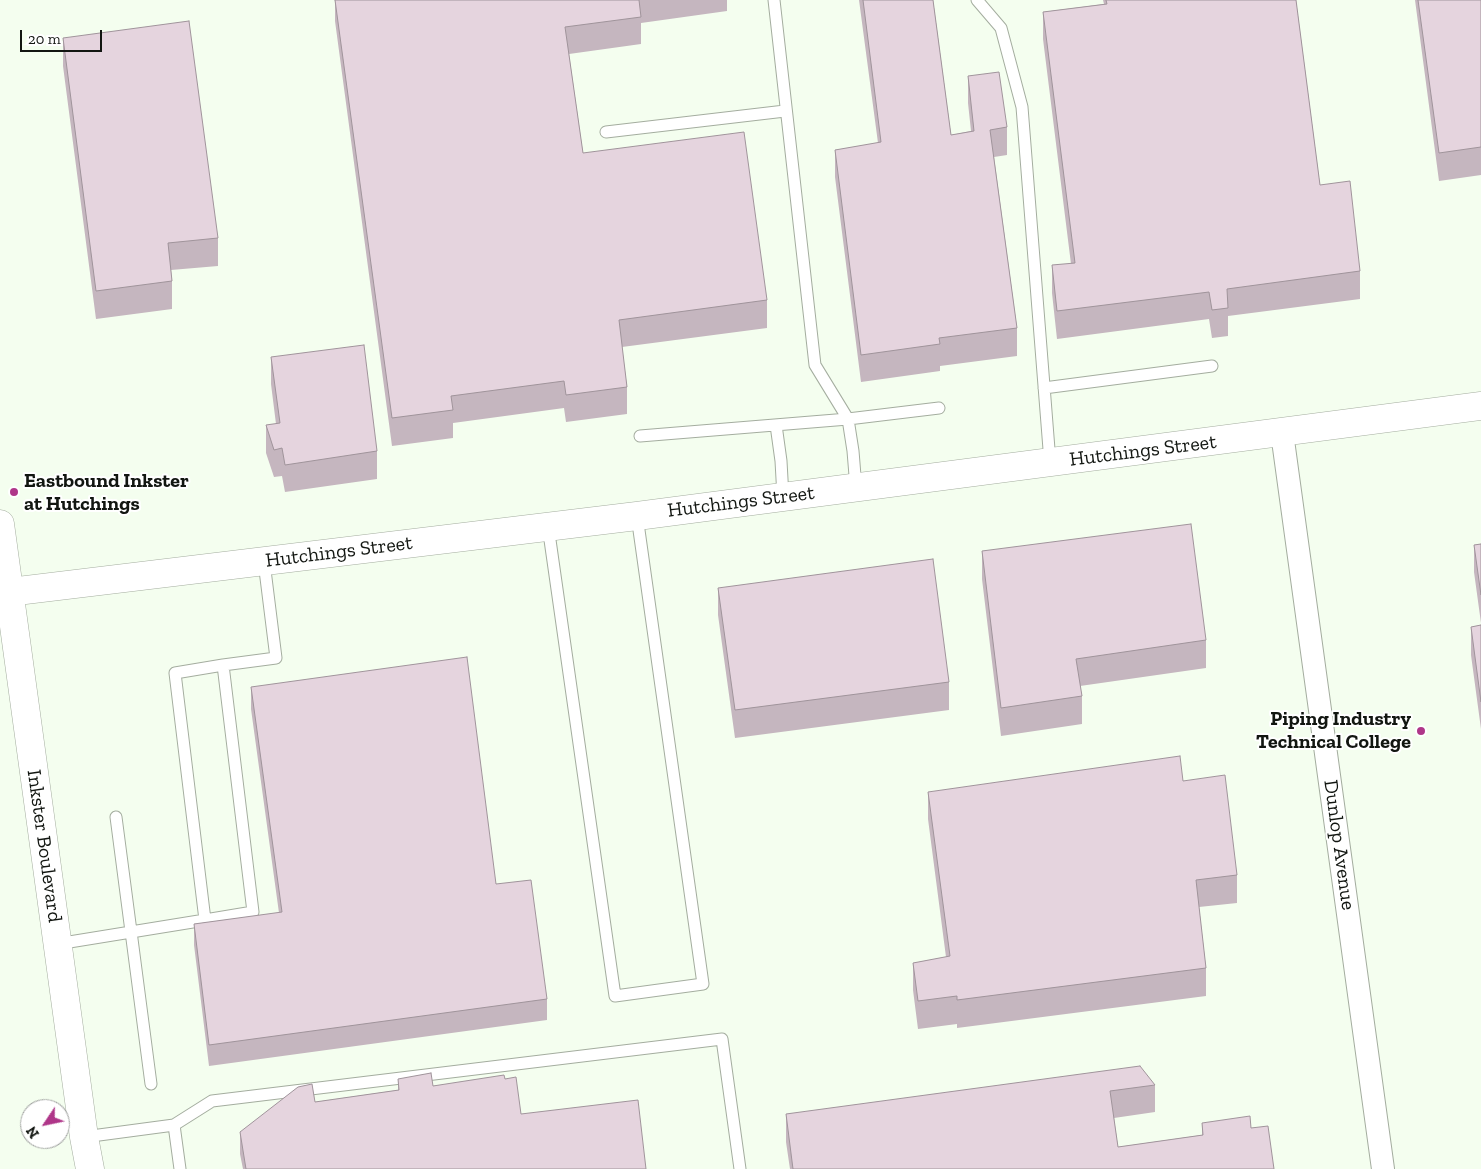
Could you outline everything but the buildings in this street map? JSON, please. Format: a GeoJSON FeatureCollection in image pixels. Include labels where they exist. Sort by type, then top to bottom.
{"type":"FeatureCollection","features":[{"type":"Feature","properties":{"kind":"street","name":"Hutchings Street"},"geometry":{"type":"LineString","coordinates":[[4,592],[637,516],[1481,406]]}},
{"type":"Feature","properties":{"kind":"street","name":"Dunlop Avenue"},"geometry":{"type":"LineString","coordinates":[[1282,432],[1382,1169]]}},
{"type":"Feature","properties":{"kind":"street","name":"Inkster Boulevard"},"geometry":{"type":"LineString","coordinates":[[0,524],[4,592],[58,944],[90,1169]]}},
{"type":"Feature","properties":{"kind":"lane"},"geometry":{"type":"LineString","coordinates":[[774,0],[815,365],[848,419],[856,488]]}},
{"type":"Feature","properties":{"kind":"lane"},"geometry":{"type":"LineString","coordinates":[[977,0],[1001,28],[1022,107],[1050,462]]}},
{"type":"Feature","properties":{"kind":"lane"},"geometry":{"type":"LineString","coordinates":[[606,132],[785,111]]}},
{"type":"Feature","properties":{"kind":"lane"},"geometry":{"type":"LineString","coordinates":[[1044,388],[1212,366]]}},
{"type":"Feature","properties":{"kind":"lane"},"geometry":{"type":"LineString","coordinates":[[640,436],[848,419],[938,408]]}},
{"type":"Feature","properties":{"kind":"lane"},"geometry":{"type":"LineString","coordinates":[[776,425],[783,497]]}},
{"type":"Feature","properties":{"kind":"lane"},"geometry":{"type":"LineString","coordinates":[[548,526],[615,996],[703,984],[637,516]]}},
{"type":"Feature","properties":{"kind":"lane"},"geometry":{"type":"LineString","coordinates":[[205,920],[175,673],[276,658],[264,562]]}},
{"type":"Feature","properties":{"kind":"lane"},"geometry":{"type":"LineString","coordinates":[[58,944],[253,912],[223,665]]}},
{"type":"Feature","properties":{"kind":"lane"},"geometry":{"type":"LineString","coordinates":[[116,817],[150,1084]]}},
{"type":"Feature","properties":{"kind":"lane"},"geometry":{"type":"LineString","coordinates":[[84,1137],[174,1125],[212,1101],[722,1039],[740,1169]]}},
{"type":"Feature","properties":{"kind":"lane"},"geometry":{"type":"LineString","coordinates":[[174,1125],[180,1169]]}},
{"type":"Feature","properties":{"kind":"place","name":"Eastbound Inkster at Hutchings"},"geometry":{"type":"Point","coordinates":[14,492]}},
{"type":"Feature","properties":{"kind":"place","name":"Piping Industry Technical College"},"geometry":{"type":"Point","coordinates":[1421,731]}}]}
